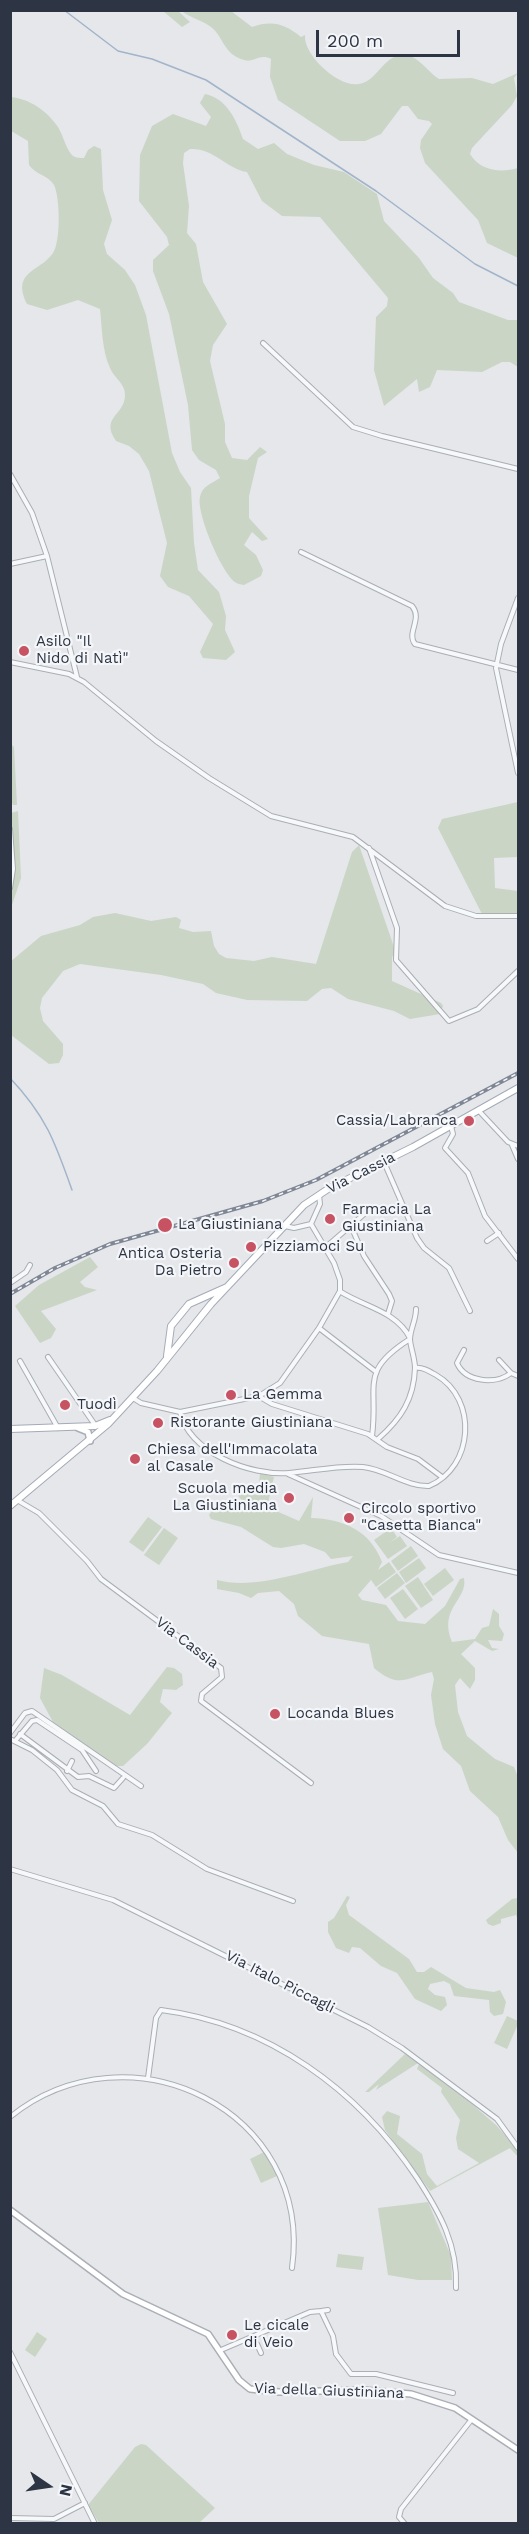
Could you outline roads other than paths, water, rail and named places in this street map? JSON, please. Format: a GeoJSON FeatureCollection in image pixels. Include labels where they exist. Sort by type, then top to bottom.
{"type":"FeatureCollection","features":[{"type":"Feature","properties":{"kind":"main road","name":"Via Cassia"},"geometry":{"type":"LineString","coordinates":[[10,1506],[97,1435],[164,1363],[204,1312],[283,1225],[319,1194],[519,1088]]}},
{"type":"Feature","properties":{"kind":"main road","name":"Via Cassia"},"geometry":{"type":"LineString","coordinates":[[164,1363],[171,1326],[194,1301],[227,1287]]}},
{"type":"Feature","properties":{"kind":"main road"},"geometry":{"type":"LineString","coordinates":[[194,1301],[201,1302],[204,1312]]}},
{"type":"Feature","properties":{"kind":"main road"},"geometry":{"type":"LineString","coordinates":[[171,1335],[176,1340],[183,1338]]}},
{"type":"Feature","properties":{"kind":"main road"},"geometry":{"type":"LineString","coordinates":[[10,1429],[95,1426],[115,1416]]}},
{"type":"Feature","properties":{"kind":"street"},"geometry":{"type":"LineString","coordinates":[[263,343],[353,427],[519,468]]}},
{"type":"Feature","properties":{"kind":"street"},"geometry":{"type":"LineString","coordinates":[[10,474],[32,513],[47,556],[78,678]]}},
{"type":"Feature","properties":{"kind":"street"},"geometry":{"type":"LineString","coordinates":[[301,552],[412,606],[417,616],[412,640],[415,644],[519,670]]}},
{"type":"Feature","properties":{"kind":"street"},"geometry":{"type":"LineString","coordinates":[[10,564],[47,556]]}},
{"type":"Feature","properties":{"kind":"street"},"geometry":{"type":"LineString","coordinates":[[519,598],[504,635],[496,664],[497,681],[519,773]]}},
{"type":"Feature","properties":{"kind":"street"},"geometry":{"type":"LineString","coordinates":[[10,662],[66,673],[78,678],[174,753],[271,816],[346,835],[369,848],[445,906],[476,916],[519,916]]}},
{"type":"Feature","properties":{"kind":"street"},"geometry":{"type":"LineString","coordinates":[[10,830],[13,869],[10,888]]}},
{"type":"Feature","properties":{"kind":"street"},"geometry":{"type":"LineString","coordinates":[[369,848],[397,928],[396,960],[449,1021],[466,1015],[489,1001],[519,972]]}},
{"type":"Feature","properties":{"kind":"street"},"geometry":{"type":"LineString","coordinates":[[478,1111],[512,1144],[519,1159]]}},
{"type":"Feature","properties":{"kind":"street"},"geometry":{"type":"LineString","coordinates":[[451,1126],[453,1134],[445,1148],[468,1173],[482,1210],[519,1259]]}},
{"type":"Feature","properties":{"kind":"street"},"geometry":{"type":"LineString","coordinates":[[512,1144],[519,1146]]}},
{"type":"Feature","properties":{"kind":"street"},"geometry":{"type":"LineString","coordinates":[[384,1161],[417,1238],[424,1248],[449,1268],[470,1311]]}},
{"type":"Feature","properties":{"kind":"street"},"geometry":{"type":"LineString","coordinates":[[312,1224],[320,1204],[319,1194]]}},
{"type":"Feature","properties":{"kind":"street"},"geometry":{"type":"LineString","coordinates":[[326,1247],[370,1209]]}},
{"type":"Feature","properties":{"kind":"street"},"geometry":{"type":"LineString","coordinates":[[283,1225],[294,1228],[312,1224]]}},
{"type":"Feature","properties":{"kind":"street"},"geometry":{"type":"LineString","coordinates":[[133,1398],[141,1403],[180,1412],[259,1396],[282,1380],[319,1328],[340,1292],[339,1276],[326,1247],[312,1224]]}},
{"type":"Feature","properties":{"kind":"street"},"geometry":{"type":"LineString","coordinates":[[351,1226],[364,1256],[389,1294],[392,1302],[388,1314]]}},
{"type":"Feature","properties":{"kind":"street"},"geometry":{"type":"LineString","coordinates":[[487,1241],[499,1233]]}},
{"type":"Feature","properties":{"kind":"street"},"geometry":{"type":"LineString","coordinates":[[10,1283],[26,1272],[30,1265]]}},
{"type":"Feature","properties":{"kind":"street"},"geometry":{"type":"LineString","coordinates":[[340,1292],[388,1314],[403,1327],[410,1339],[415,1368],[407,1407],[378,1439]]}},
{"type":"Feature","properties":{"kind":"street"},"geometry":{"type":"LineString","coordinates":[[372,1436],[375,1371],[390,1354],[410,1339],[417,1318],[416,1309]]}},
{"type":"Feature","properties":{"kind":"street"},"geometry":{"type":"LineString","coordinates":[[319,1328],[375,1371]]}},
{"type":"Feature","properties":{"kind":"street"},"geometry":{"type":"LineString","coordinates":[[464,1350],[457,1363],[465,1374],[499,1380],[512,1373]]}},
{"type":"Feature","properties":{"kind":"street"},"geometry":{"type":"LineString","coordinates":[[48,1357],[95,1426],[97,1435]]}},
{"type":"Feature","properties":{"kind":"street"},"geometry":{"type":"LineString","coordinates":[[499,1360],[519,1377]]}},
{"type":"Feature","properties":{"kind":"street"},"geometry":{"type":"LineString","coordinates":[[20,1361],[59,1429]]}},
{"type":"Feature","properties":{"kind":"street"},"geometry":{"type":"LineString","coordinates":[[180,1412],[182,1421],[196,1441],[220,1458],[255,1469],[288,1474],[363,1467],[384,1471],[425,1486],[442,1478],[456,1462],[465,1429],[464,1412],[458,1396],[447,1383],[427,1370],[415,1368]]}},
{"type":"Feature","properties":{"kind":"street"},"geometry":{"type":"LineString","coordinates":[[259,1396],[272,1404],[331,1420],[372,1436],[390,1449],[418,1459],[442,1478]]}},
{"type":"Feature","properties":{"kind":"street"},"geometry":{"type":"LineString","coordinates":[[78,1428],[88,1432],[90,1441]]}},
{"type":"Feature","properties":{"kind":"street"},"geometry":{"type":"LineString","coordinates":[[288,1474],[381,1515],[439,1555],[519,1573]]}},
{"type":"Feature","properties":{"kind":"street","name":"Via Cassia"},"geometry":{"type":"LineString","coordinates":[[17,1500],[39,1513],[101,1578],[221,1668],[222,1677],[202,1694],[201,1701],[311,1783]]}},
{"type":"Feature","properties":{"kind":"street"},"geometry":{"type":"LineString","coordinates":[[10,1733],[25,1713],[32,1711],[141,1786]]}},
{"type":"Feature","properties":{"kind":"street"},"geometry":{"type":"LineString","coordinates":[[96,1771],[82,1750],[37,1720],[32,1721],[13,1740],[32,1750],[57,1770],[70,1789],[103,1806],[116,1823],[152,1835],[207,1869],[293,1901]]}},
{"type":"Feature","properties":{"kind":"street"},"geometry":{"type":"LineString","coordinates":[[20,1734],[36,1744],[68,1771],[78,1776],[89,1776],[114,1788],[123,1778]]}},
{"type":"Feature","properties":{"kind":"street"},"geometry":{"type":"LineString","coordinates":[[68,1771],[72,1761]]}},
{"type":"Feature","properties":{"kind":"street","name":"Via Italo Piccagli"},"geometry":{"type":"LineString","coordinates":[[10,1869],[116,1901],[368,2027],[402,2048],[497,2119],[519,2148]]}},
{"type":"Feature","properties":{"kind":"street"},"geometry":{"type":"LineString","coordinates":[[148,2078],[156,2016],[161,2010],[245,2031],[314,2070],[363,2110],[396,2149],[426,2193],[453,2244],[456,2288]]}},
{"type":"Feature","properties":{"kind":"street"},"geometry":{"type":"LineString","coordinates":[[10,2117],[44,2095],[79,2083],[108,2077],[148,2078],[202,2096],[243,2122],[256,2136],[272,2160],[288,2197],[294,2236],[292,2268]]}},
{"type":"Feature","properties":{"kind":"street","name":"Via della Giustiniana"},"geometry":{"type":"LineString","coordinates":[[10,2210],[118,2291],[205,2332],[221,2350],[240,2380],[252,2390],[397,2391],[437,2401],[472,2418],[519,2450]]}},
{"type":"Feature","properties":{"kind":"street"},"geometry":{"type":"LineString","coordinates":[[221,2350],[310,2312],[328,2310]]}},
{"type":"Feature","properties":{"kind":"street"},"geometry":{"type":"LineString","coordinates":[[321,2311],[333,2336],[336,2354],[351,2374],[376,2374],[453,2393]]}},
{"type":"Feature","properties":{"kind":"street"},"geometry":{"type":"LineString","coordinates":[[244,2340],[257,2344],[261,2353]]}},
{"type":"Feature","properties":{"kind":"street"},"geometry":{"type":"LineString","coordinates":[[10,2352],[95,2523]]}},
{"type":"Feature","properties":{"kind":"street"},"geometry":{"type":"LineString","coordinates":[[405,2523],[399,2517],[401,2509],[472,2418]]}},
{"type":"Feature","properties":{"kind":"street"},"geometry":{"type":"LineString","coordinates":[[10,2518],[54,2519],[85,2503]]}},
{"type":"Feature","properties":{"kind":"waterway"},"geometry":{"type":"LineString","coordinates":[[64,10],[118,51],[152,59],[206,80],[376,191],[475,264],[518,286]]}},
{"type":"Feature","properties":{"kind":"waterway"},"geometry":{"type":"LineString","coordinates":[[10,1078],[41,1117],[72,1190]]}},
{"type":"Feature","properties":{"kind":"railway"},"geometry":{"type":"LineString","coordinates":[[10,1294],[55,1268],[110,1244],[263,1201],[316,1180],[518,1073]]}},
{"type":"Feature","properties":{"kind":"place","name":"Asilo \"Il Nido di Natì\""},"geometry":{"type":"Point","coordinates":[24,651]}},
{"type":"Feature","properties":{"kind":"place","name":"Cassia/Labranca"},"geometry":{"type":"Point","coordinates":[469,1121]}},
{"type":"Feature","properties":{"kind":"place","name":"Farmacia La Giustiniana"},"geometry":{"type":"Point","coordinates":[330,1219]}},
{"type":"Feature","properties":{"kind":"place","name":"La Giustiniana"},"geometry":{"type":"Point","coordinates":[165,1225]}},
{"type":"Feature","properties":{"kind":"place","name":"Pizziamoci Su"},"geometry":{"type":"Point","coordinates":[251,1247]}},
{"type":"Feature","properties":{"kind":"place","name":"Antica Osteria Da Pietro"},"geometry":{"type":"Point","coordinates":[234,1263]}},
{"type":"Feature","properties":{"kind":"place","name":"La Gemma"},"geometry":{"type":"Point","coordinates":[231,1395]}},
{"type":"Feature","properties":{"kind":"place","name":"Tuodì"},"geometry":{"type":"Point","coordinates":[65,1405]}},
{"type":"Feature","properties":{"kind":"place","name":"Ristorante Giustiniana"},"geometry":{"type":"Point","coordinates":[158,1423]}},
{"type":"Feature","properties":{"kind":"place","name":"Chiesa dell'Immacolata al Casale"},"geometry":{"type":"Point","coordinates":[135,1459]}},
{"type":"Feature","properties":{"kind":"place","name":"Scuola media La Giustiniana"},"geometry":{"type":"Point","coordinates":[289,1498]}},
{"type":"Feature","properties":{"kind":"place","name":"Circolo sportivo \"Casetta Bianca\""},"geometry":{"type":"Point","coordinates":[349,1518]}},
{"type":"Feature","properties":{"kind":"place","name":"Locanda Blues"},"geometry":{"type":"Point","coordinates":[275,1714]}},
{"type":"Feature","properties":{"kind":"place","name":"Le cicale di Veio"},"geometry":{"type":"Point","coordinates":[232,2335]}}]}
